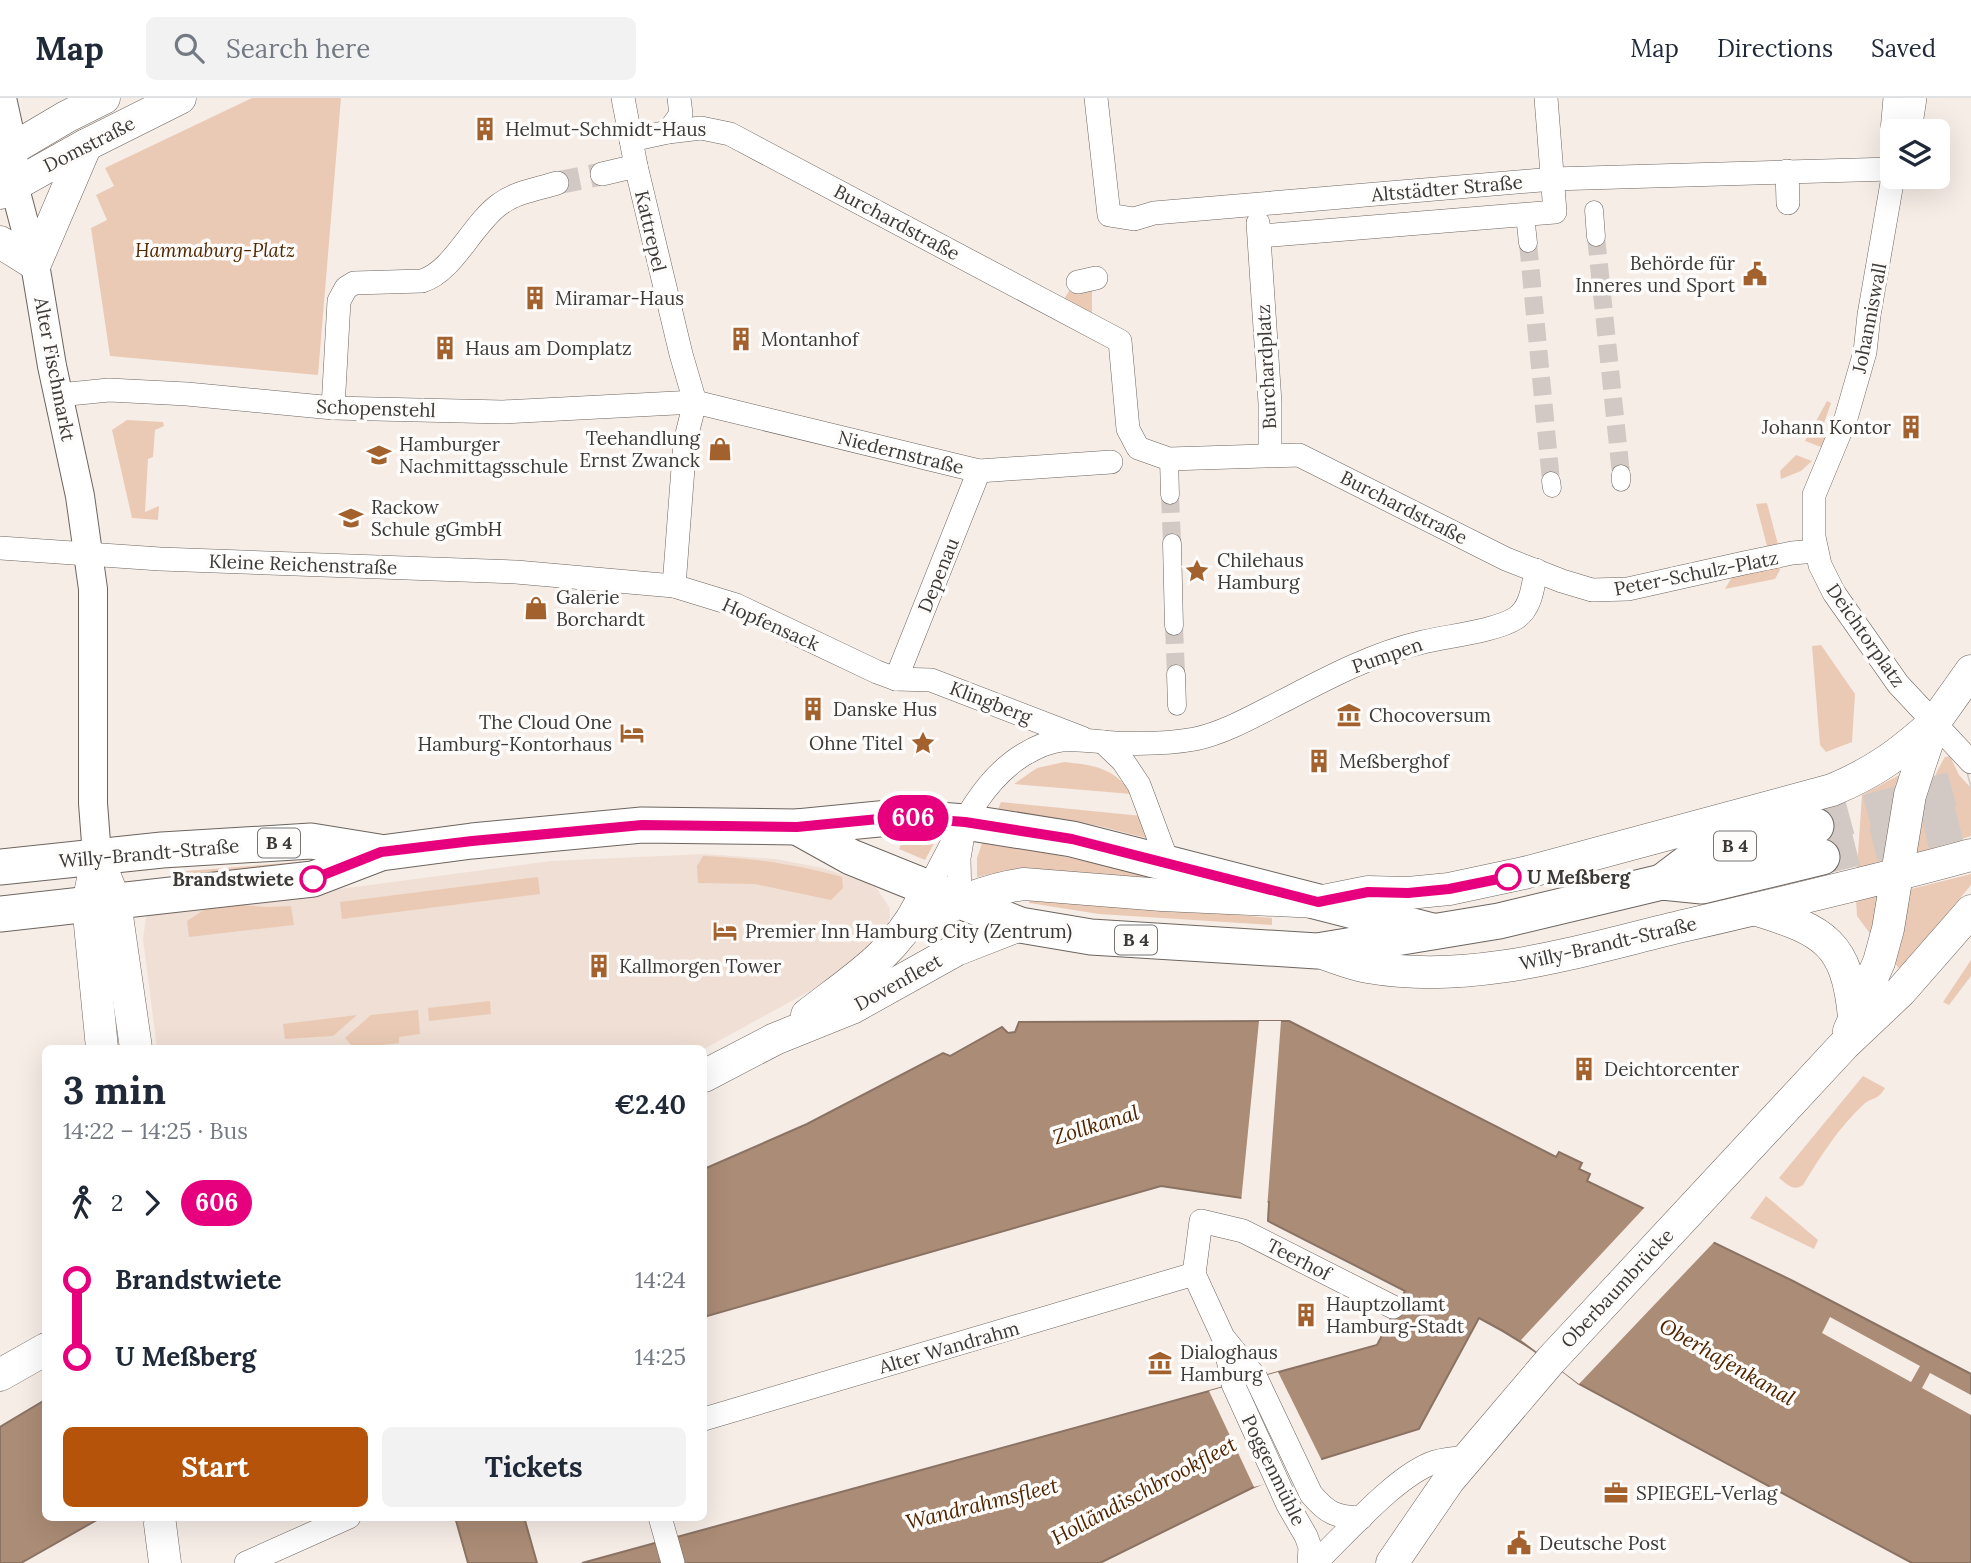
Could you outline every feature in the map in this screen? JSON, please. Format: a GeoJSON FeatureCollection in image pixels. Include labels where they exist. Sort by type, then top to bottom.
{"type":"FeatureCollection","features":[{"type":"Feature","properties":{"kind":"main road","name":"Domstraße"},"geometry":{"type":"LineString","coordinates":[[5,170],[104,98]]}},
{"type":"Feature","properties":{"kind":"main road","name":"Domstraße"},"geometry":{"type":"LineString","coordinates":[[5,170],[86,145],[180,98]]}},
{"type":"Feature","properties":{"kind":"main road"},"geometry":{"type":"LineString","coordinates":[[0,242],[35,264],[86,145]]}},
{"type":"Feature","properties":{"kind":"main road"},"geometry":{"type":"LineString","coordinates":[[1971,671],[1934,723],[1910,795],[1896,876],[1971,856]]}},
{"type":"Feature","properties":{"kind":"main road","name":"Willy-Brandt-Straße"},"geometry":{"type":"LineString","coordinates":[[944,894],[1024,884],[1162,895],[1318,902],[1368,892],[1408,893],[1449,889],[1832,790],[1870,773],[1893,758],[1934,723]]}},
{"type":"Feature","properties":{"kind":"main road","name":"Willy-Brandt-Straße"},"geometry":{"type":"LineString","coordinates":[[0,914],[313,879],[381,852],[540,834],[642,825],[797,827],[899,817],[965,822],[1072,839],[1432,931]]}},
{"type":"Feature","properties":{"kind":"main road","name":"Willy-Brandt-Straße"},"geometry":{"type":"LineString","coordinates":[[797,827],[852,857],[1020,925],[1091,937],[1317,951],[1499,921],[1662,882],[1695,857],[1819,841]]}},
{"type":"Feature","properties":{"kind":"main road","name":"Willy-Brandt-Straße"},"geometry":{"type":"LineString","coordinates":[[0,867],[176,849],[311,841],[381,852]]}},
{"type":"Feature","properties":{"kind":"main road"},"geometry":{"type":"LineString","coordinates":[[97,856],[101,903],[102,1045]]}},
{"type":"Feature","properties":{"kind":"main road","name":"Willy-Brandt-Straße"},"geometry":{"type":"LineString","coordinates":[[1317,951],[1367,967],[1444,972],[1476,971],[1896,876]]}},
{"type":"Feature","properties":{"kind":"main road","name":"Oberbaumbrücke"},"geometry":{"type":"LineString","coordinates":[[1849,1031],[1879,962],[1888,929],[1896,876]]}},
{"type":"Feature","properties":{"kind":"main road","name":"Dovenfleet"},"geometry":{"type":"LineString","coordinates":[[775,1039],[877,961],[909,925],[944,894]]}},
{"type":"Feature","properties":{"kind":"main road"},"geometry":{"type":"LineString","coordinates":[[101,903],[135,1045]]}},
{"type":"Feature","properties":{"kind":"main road"},"geometry":{"type":"LineString","coordinates":[[1756,909],[1806,927],[1826,940],[1838,953],[1852,992],[1849,1031]]}},
{"type":"Feature","properties":{"kind":"main road","name":"Oberbaumbrücke"},"geometry":{"type":"LineString","coordinates":[[1376,1563],[1398,1553],[1467,1457],[1551,1360],[1849,1031],[1901,991],[1971,911]]}},
{"type":"Feature","properties":{"kind":"main road","name":"Dovenfleet"},"geometry":{"type":"LineString","coordinates":[[707,1074],[775,1039],[852,1008],[956,950],[1020,925]]}},
{"type":"Feature","properties":{"kind":"main road"},"geometry":{"type":"LineString","coordinates":[[0,1375],[42,1351]]}},
{"type":"Feature","properties":{"kind":"main road"},"geometry":{"type":"LineString","coordinates":[[160,1524],[165,1563]]}},
{"type":"Feature","properties":{"kind":"street","name":"Alter Fischmarkt"},"geometry":{"type":"LineString","coordinates":[[2,98],[5,170],[35,264],[90,555]]}},
{"type":"Feature","properties":{"kind":"street","name":"Kattrepel"},"geometry":{"type":"LineString","coordinates":[[623,98],[636,166],[695,402]]}},
{"type":"Feature","properties":{"kind":"street"},"geometry":{"type":"LineString","coordinates":[[631,140],[668,132],[681,114],[679,98]]}},
{"type":"Feature","properties":{"kind":"street","name":"Altstädter Straße"},"geometry":{"type":"LineString","coordinates":[[1096,98],[1109,215],[1134,219],[1154,213],[1553,179],[1880,169]]}},
{"type":"Feature","properties":{"kind":"street"},"geometry":{"type":"LineString","coordinates":[[1546,98],[1553,179]]}},
{"type":"Feature","properties":{"kind":"street"},"geometry":{"type":"LineString","coordinates":[[1893,119],[1895,98]]}},
{"type":"Feature","properties":{"kind":"street"},"geometry":{"type":"LineString","coordinates":[[1912,119],[1915,98]]}},
{"type":"Feature","properties":{"kind":"street","name":"Burchardstraße"},"geometry":{"type":"LineString","coordinates":[[668,132],[701,128],[730,134],[1120,341]]}},
{"type":"Feature","properties":{"kind":"street"},"geometry":{"type":"LineString","coordinates":[[602,174],[636,166]]}},
{"type":"Feature","properties":{"kind":"street"},"geometry":{"type":"LineString","coordinates":[[1787,172],[1788,204]]}},
{"type":"Feature","properties":{"kind":"street","name":"Altstädter Straße"},"geometry":{"type":"LineString","coordinates":[[1260,236],[1555,212],[1553,179]]}},
{"type":"Feature","properties":{"kind":"street"},"geometry":{"type":"LineString","coordinates":[[333,408],[339,301],[346,288],[354,283],[422,281],[429,278],[441,270],[485,217],[501,203],[521,193],[557,183]]}},
{"type":"Feature","properties":{"kind":"street","name":"Johanniswall"},"geometry":{"type":"LineString","coordinates":[[1814,495],[1842,429],[1866,352],[1869,315],[1891,189]]}},
{"type":"Feature","properties":{"kind":"street","name":"Burchardplatz"},"geometry":{"type":"LineString","coordinates":[[1120,341],[1128,429],[1138,448],[1169,459],[1270,454],[1270,403],[1260,236],[1265,203]]}},
{"type":"Feature","properties":{"kind":"street"},"geometry":{"type":"LineString","coordinates":[[1594,210],[1596,237]]}},
{"type":"Feature","properties":{"kind":"street"},"geometry":{"type":"LineString","coordinates":[[1525,215],[1528,243]]}},
{"type":"Feature","properties":{"kind":"street","name":"Schopenstehl"},"geometry":{"type":"LineString","coordinates":[[59,395],[108,390],[187,394],[333,408],[503,412],[695,402]]}},
{"type":"Feature","properties":{"kind":"street"},"geometry":{"type":"LineString","coordinates":[[674,586],[685,442],[695,402]]}},
{"type":"Feature","properties":{"kind":"street","name":"Niedernstraße"},"geometry":{"type":"LineString","coordinates":[[695,402],[979,471],[1111,462]]}},
{"type":"Feature","properties":{"kind":"street","name":"Burchardstraße"},"geometry":{"type":"LineString","coordinates":[[1270,454],[1299,455],[1506,559],[1536,570]]}},
{"type":"Feature","properties":{"kind":"street"},"geometry":{"type":"LineString","coordinates":[[1169,459],[1170,495]]}},
{"type":"Feature","properties":{"kind":"street","name":"Depenau"},"geometry":{"type":"LineString","coordinates":[[897,680],[979,471]]}},
{"type":"Feature","properties":{"kind":"street","name":"Deichtorplatz"},"geometry":{"type":"LineString","coordinates":[[1814,495],[1816,551],[1834,593],[1898,684],[1971,762]]}},
{"type":"Feature","properties":{"kind":"street"},"geometry":{"type":"LineString","coordinates":[[1171,542],[1174,626]]}},
{"type":"Feature","properties":{"kind":"street","name":"Kleine Reichenstraße"},"geometry":{"type":"LineString","coordinates":[[0,548],[90,555],[516,572]]}},
{"type":"Feature","properties":{"kind":"street","name":"Peter-Schulz-Platz"},"geometry":{"type":"LineString","coordinates":[[1536,570],[1592,590],[1608,591],[1682,578],[1768,558],[1816,551]]}},
{"type":"Feature","properties":{"kind":"street"},"geometry":{"type":"LineString","coordinates":[[90,555],[93,589],[93,803],[97,856]]}},
{"type":"Feature","properties":{"kind":"street","name":"Pumpen"},"geometry":{"type":"LineString","coordinates":[[1093,740],[1154,744],[1217,734],[1377,655],[1516,618],[1528,602],[1536,570]]}},
{"type":"Feature","properties":{"kind":"street","name":"Hopfensack"},"geometry":{"type":"LineString","coordinates":[[516,572],[674,586],[736,605],[897,680]]}},
{"type":"Feature","properties":{"kind":"street"},"geometry":{"type":"LineString","coordinates":[[1176,674],[1177,706]]}},
{"type":"Feature","properties":{"kind":"street","name":"Klingberg"},"geometry":{"type":"LineString","coordinates":[[897,680],[931,680],[1093,740]]}},
{"type":"Feature","properties":{"kind":"street"},"geometry":{"type":"LineString","coordinates":[[944,894],[965,822],[996,776],[1014,761],[1044,745],[1072,738],[1093,740],[1123,761],[1139,785],[1168,863]]}},
{"type":"Feature","properties":{"kind":"street"},"geometry":{"type":"LineString","coordinates":[[944,894],[959,858],[965,822]]}},
{"type":"Feature","properties":{"kind":"street","name":"Teerhof"},"geometry":{"type":"LineString","coordinates":[[1194,1274],[1201,1221],[1243,1231],[1393,1307]]}},
{"type":"Feature","properties":{"kind":"street","name":"Poggenmühle"},"geometry":{"type":"LineString","coordinates":[[1194,1274],[1223,1337],[1233,1384],[1288,1504],[1306,1536],[1310,1547],[1309,1563]]}},
{"type":"Feature","properties":{"kind":"street","name":"Alter Wandrahm"},"geometry":{"type":"LineString","coordinates":[[707,1418],[1194,1274]]}},
{"type":"Feature","properties":{"kind":"street","name":"Poggenmühle"},"geometry":{"type":"LineString","coordinates":[[1223,1337],[1256,1378],[1311,1494],[1325,1510],[1343,1517],[1361,1518]]}},
{"type":"Feature","properties":{"kind":"street"},"geometry":{"type":"LineString","coordinates":[[1315,1563],[1394,1488],[1420,1469],[1433,1462],[1467,1457]]}},
{"type":"Feature","properties":{"kind":"street"},"geometry":{"type":"LineString","coordinates":[[246,1563],[340,1521]]}},
{"type":"Feature","properties":{"kind":"street"},"geometry":{"type":"LineString","coordinates":[[661,1521],[673,1563]]}},
{"type":"Feature","properties":{"kind":"shaded area"},"geometry":{"type":"Polygon","coordinates":[[[705,854],[775,859],[823,868],[867,883],[877,889],[889,907],[890,916],[883,940],[828,981],[707,1047],[707,1045],[157,1045],[143,939],[146,917],[150,914],[551,861],[705,854]]]}},
{"type":"Feature","properties":{"kind":"green space","name":"Hammaburg-Platz"},"geometry":{"type":"Polygon","coordinates":[[[252,98],[341,98],[318,375],[110,356],[91,228],[107,220],[96,195],[114,186],[105,168],[252,98]]]}},
{"type":"Feature","properties":{"kind":"green space"},"geometry":{"type":"Polygon","coordinates":[[[1092,288],[1092,313],[1064,299],[1069,291],[1092,288]]]}},
{"type":"Feature","properties":{"kind":"green space"},"geometry":{"type":"Polygon","coordinates":[[[1827,401],[1831,403],[1824,423],[1827,435],[1821,447],[1805,441],[1827,401]]]}},
{"type":"Feature","properties":{"kind":"green space"},"geometry":{"type":"Polygon","coordinates":[[[127,420],[163,422],[164,426],[155,430],[153,457],[148,459],[145,512],[159,506],[158,520],[132,518],[112,430],[127,420]]]}},
{"type":"Feature","properties":{"kind":"green space"},"geometry":{"type":"Polygon","coordinates":[[[1796,455],[1812,461],[1801,471],[1781,479],[1780,471],[1796,455]]]}},
{"type":"Feature","properties":{"kind":"green space"},"geometry":{"type":"Polygon","coordinates":[[[1767,503],[1779,548],[1768,550],[1756,504],[1767,503]]]}},
{"type":"Feature","properties":{"kind":"green space"},"geometry":{"type":"Polygon","coordinates":[[[1780,562],[1780,570],[1775,579],[1725,589],[1732,577],[1759,572],[1764,564],[1780,562]]]}},
{"type":"Feature","properties":{"kind":"green space"},"geometry":{"type":"Polygon","coordinates":[[[1821,645],[1855,694],[1852,742],[1826,752],[1820,745],[1812,646],[1821,645]]]}},
{"type":"Feature","properties":{"kind":"green space"},"geometry":{"type":"Polygon","coordinates":[[[1950,756],[1959,775],[1971,788],[1971,836],[1917,853],[1912,852],[1929,791],[1945,757],[1950,756]]]}},
{"type":"Feature","properties":{"kind":"green space"},"geometry":{"type":"Polygon","coordinates":[[[1064,762],[1103,769],[1118,778],[1131,794],[1014,784],[1037,768],[1064,762]]]}},
{"type":"Feature","properties":{"kind":"green space"},"geometry":{"type":"Polygon","coordinates":[[[1901,774],[1888,856],[1882,861],[1857,868],[1862,795],[1901,774]]]}},
{"type":"Feature","properties":{"kind":"green space"},"geometry":{"type":"Polygon","coordinates":[[[1001,802],[1142,816],[1146,838],[1099,826],[998,809],[1001,802]]]}},
{"type":"Feature","properties":{"kind":"green space"},"geometry":{"type":"Polygon","coordinates":[[[906,834],[938,836],[925,860],[899,849],[906,834]]]}},
{"type":"Feature","properties":{"kind":"green space"},"geometry":{"type":"Polygon","coordinates":[[[982,843],[1043,852],[1157,877],[1158,882],[1030,869],[1014,869],[977,877],[977,858],[982,843]]]}},
{"type":"Feature","properties":{"kind":"green space"},"geometry":{"type":"Polygon","coordinates":[[[703,856],[790,865],[842,877],[843,888],[831,900],[755,884],[698,883],[697,866],[703,856]]]}},
{"type":"Feature","properties":{"kind":"green space"},"geometry":{"type":"Polygon","coordinates":[[[323,860],[175,885],[174,872],[323,860]]]}},
{"type":"Feature","properties":{"kind":"green space"},"geometry":{"type":"Polygon","coordinates":[[[1971,874],[1971,885],[1900,970],[1893,961],[1907,890],[1971,874]]]}},
{"type":"Feature","properties":{"kind":"green space"},"geometry":{"type":"Polygon","coordinates":[[[538,877],[540,894],[342,919],[340,902],[538,877]]]}},
{"type":"Feature","properties":{"kind":"green space"},"geometry":{"type":"Polygon","coordinates":[[[1878,894],[1874,939],[1857,916],[1856,900],[1878,894]]]}},
{"type":"Feature","properties":{"kind":"green space"},"geometry":{"type":"Polygon","coordinates":[[[1029,896],[1272,918],[1272,925],[1099,914],[1029,903],[1029,896]]]}},
{"type":"Feature","properties":{"kind":"green space"},"geometry":{"type":"Polygon","coordinates":[[[210,906],[291,906],[294,925],[189,937],[187,921],[210,906]]]}},
{"type":"Feature","properties":{"kind":"green space"},"geometry":{"type":"Polygon","coordinates":[[[1971,960],[1971,976],[1949,1005],[1943,1002],[1971,960]]]}},
{"type":"Feature","properties":{"kind":"green space"},"geometry":{"type":"Polygon","coordinates":[[[490,1001],[491,1014],[429,1021],[428,1008],[490,1001]]]}},
{"type":"Feature","properties":{"kind":"green space"},"geometry":{"type":"Polygon","coordinates":[[[418,1010],[420,1034],[399,1037],[399,1043],[351,1045],[345,1038],[371,1015],[418,1010]]]}},
{"type":"Feature","properties":{"kind":"green space"},"geometry":{"type":"Polygon","coordinates":[[[357,1015],[333,1036],[285,1039],[283,1024],[357,1015]]]}},
{"type":"Feature","properties":{"kind":"green space"},"geometry":{"type":"Polygon","coordinates":[[[1863,1076],[1885,1088],[1846,1122],[1803,1185],[1796,1188],[1787,1185],[1779,1178],[1863,1076]]]}},
{"type":"Feature","properties":{"kind":"green space"},"geometry":{"type":"Polygon","coordinates":[[[1766,1196],[1818,1240],[1814,1249],[1750,1218],[1766,1196]]]}},
{"type":"Feature","properties":{"kind":"water"},"geometry":{"type":"Polygon","coordinates":[[[1289,1021],[1556,1157],[1559,1152],[1582,1163],[1579,1169],[1590,1174],[1587,1181],[1793,1281],[1971,1374],[1971,1563],[1912,1563],[1579,1384],[1531,1348],[1479,1318],[1419,1429],[1322,1459],[1254,1487],[1100,1563],[582,1563],[1377,1345],[1405,1291],[1268,1221],[1269,1202],[1161,1186],[707,1316],[707,1168],[807,1124],[943,1053],[950,1056],[1002,1027],[1008,1033],[1015,1032],[1019,1022],[1289,1021]]]}},
{"type":"Feature","properties":{"kind":"water"},"geometry":{"type":"Polygon","coordinates":[[[42,1402],[42,1521],[95,1521],[21,1563],[0,1563],[0,1427],[42,1402]]]}},
{"type":"Feature","properties":{"kind":"water"},"geometry":{"type":"Polygon","coordinates":[[[456,1521],[525,1521],[537,1563],[468,1563],[456,1521]]]}},
{"type":"Feature","properties":{"kind":"pier"},"geometry":{"type":"Polygon","coordinates":[[[1259,1021],[1281,1021],[1266,1223],[1265,1205],[1241,1202],[1259,1021]]]}},
{"type":"Feature","properties":{"kind":"pier"},"geometry":{"type":"Polygon","coordinates":[[[1646,1206],[1716,1240],[1579,1384],[1521,1340],[1646,1206]]]}},
{"type":"Feature","properties":{"kind":"pier"},"geometry":{"type":"Polygon","coordinates":[[[1830,1317],[1920,1366],[1911,1382],[1822,1333],[1830,1317]]]}},
{"type":"Feature","properties":{"kind":"pier"},"geometry":{"type":"Polygon","coordinates":[[[1278,1372],[1323,1463],[1285,1479],[1254,1487],[1209,1391],[1278,1372]]]}},
{"type":"Feature","properties":{"kind":"pier"},"geometry":{"type":"Polygon","coordinates":[[[1930,1373],[1971,1395],[1971,1415],[1922,1388],[1930,1373]]]}},
{"type":"Feature","properties":{"kind":"tunnel"},"geometry":{"type":"LineString","coordinates":[[557,183],[602,174]]}},
{"type":"Feature","properties":{"kind":"tunnel"},"geometry":{"type":"LineString","coordinates":[[1596,237],[1621,474]]}},
{"type":"Feature","properties":{"kind":"tunnel"},"geometry":{"type":"LineString","coordinates":[[1528,243],[1551,481]]}},
{"type":"Feature","properties":{"kind":"tunnel"},"geometry":{"type":"LineString","coordinates":[[1170,495],[1172,543]]}},
{"type":"Feature","properties":{"kind":"tunnel"},"geometry":{"type":"LineString","coordinates":[[1174,626],[1176,674]]}},
{"type":"Feature","properties":{"kind":"tunnel"},"geometry":{"type":"LineString","coordinates":[[1816,826],[1971,784]]}},
{"type":"Feature","properties":{"kind":"tunnel"},"geometry":{"type":"LineString","coordinates":[[1822,857],[1971,820]]}},
{"type":"Feature","properties":{"kind":"bus line","name":"606"},"geometry":{"type":"LineString","coordinates":[[313,879],[381,852],[472,841],[642,825],[797,827],[899,817],[965,822],[1072,839],[1318,902],[1368,892],[1408,893],[1449,889],[1508,877]]}},
{"type":"Feature","properties":{"kind":"place","name":"Helmut-Schmidt-Haus"},"geometry":{"type":"Point","coordinates":[485,129]}},
{"type":"Feature","properties":{"kind":"place","name":"Behörde für Inneres und Sport"},"geometry":{"type":"Point","coordinates":[1755,274]}},
{"type":"Feature","properties":{"kind":"place","name":"Miramar-Haus"},"geometry":{"type":"Point","coordinates":[535,298]}},
{"type":"Feature","properties":{"kind":"place","name":"Montanhof"},"geometry":{"type":"Point","coordinates":[741,339]}},
{"type":"Feature","properties":{"kind":"place","name":"Haus am Domplatz"},"geometry":{"type":"Point","coordinates":[445,348]}},
{"type":"Feature","properties":{"kind":"place","name":"Johann Kontor"},"geometry":{"type":"Point","coordinates":[1911,427]}},
{"type":"Feature","properties":{"kind":"place","name":"Teehandlung Ernst Zwanck"},"geometry":{"type":"Point","coordinates":[720,449]}},
{"type":"Feature","properties":{"kind":"place","name":"Hamburger Nachmittagsschule"},"geometry":{"type":"Point","coordinates":[379,455]}},
{"type":"Feature","properties":{"kind":"place","name":"Rackow Schule gGmbH"},"geometry":{"type":"Point","coordinates":[351,518]}},
{"type":"Feature","properties":{"kind":"place","name":"Chilehaus Hamburg"},"geometry":{"type":"Point","coordinates":[1197,571]}},
{"type":"Feature","properties":{"kind":"place","name":"Galerie Borchardt"},"geometry":{"type":"Point","coordinates":[536,608]}},
{"type":"Feature","properties":{"kind":"place","name":"Danske Hus"},"geometry":{"type":"Point","coordinates":[813,709]}},
{"type":"Feature","properties":{"kind":"place","name":"Chocoversum"},"geometry":{"type":"Point","coordinates":[1349,715]}},
{"type":"Feature","properties":{"kind":"place","name":"The Cloud One Hamburg-Kontorhaus"},"geometry":{"type":"Point","coordinates":[632,733]}},
{"type":"Feature","properties":{"kind":"place","name":"Ohne Titel"},"geometry":{"type":"Point","coordinates":[923,743]}},
{"type":"Feature","properties":{"kind":"place","name":"Meßberghof"},"geometry":{"type":"Point","coordinates":[1319,761]}},
{"type":"Feature","properties":{"kind":"place","name":"U Meßberg"},"geometry":{"type":"Point","coordinates":[1508,877]}},
{"type":"Feature","properties":{"kind":"place","name":"Brandstwiete"},"geometry":{"type":"Point","coordinates":[313,879]}},
{"type":"Feature","properties":{"kind":"place","name":"Premier Inn Hamburg City (Zentrum)"},"geometry":{"type":"Point","coordinates":[725,931]}},
{"type":"Feature","properties":{"kind":"place","name":"Kallmorgen Tower"},"geometry":{"type":"Point","coordinates":[599,966]}},
{"type":"Feature","properties":{"kind":"place","name":"Deichtorcenter"},"geometry":{"type":"Point","coordinates":[1584,1069]}},
{"type":"Feature","properties":{"kind":"place","name":"Hauptzollamt Hamburg-Stadt"},"geometry":{"type":"Point","coordinates":[1306,1315]}},
{"type":"Feature","properties":{"kind":"place","name":"Dialoghaus Hamburg"},"geometry":{"type":"Point","coordinates":[1160,1363]}},
{"type":"Feature","properties":{"kind":"place","name":"SPIEGEL-Verlag"},"geometry":{"type":"Point","coordinates":[1616,1493]}},
{"type":"Feature","properties":{"kind":"place","name":"Deutsche Post"},"geometry":{"type":"Point","coordinates":[1519,1543]}},
{"type":"Feature","properties":{"kind":"water label","name":"Zollkanal"},"geometry":{"type":"Point","coordinates":[1096,1125]}},
{"type":"Feature","properties":{"kind":"water label","name":"Oberhafenkanal"},"geometry":{"type":"Point","coordinates":[1727,1362]}},
{"type":"Feature","properties":{"kind":"water label","name":"Holländischbrookfleet"},"geometry":{"type":"Point","coordinates":[1144,1491]}},
{"type":"Feature","properties":{"kind":"water label","name":"Wandrahmsfleet"},"geometry":{"type":"Point","coordinates":[982,1504]}}]}
